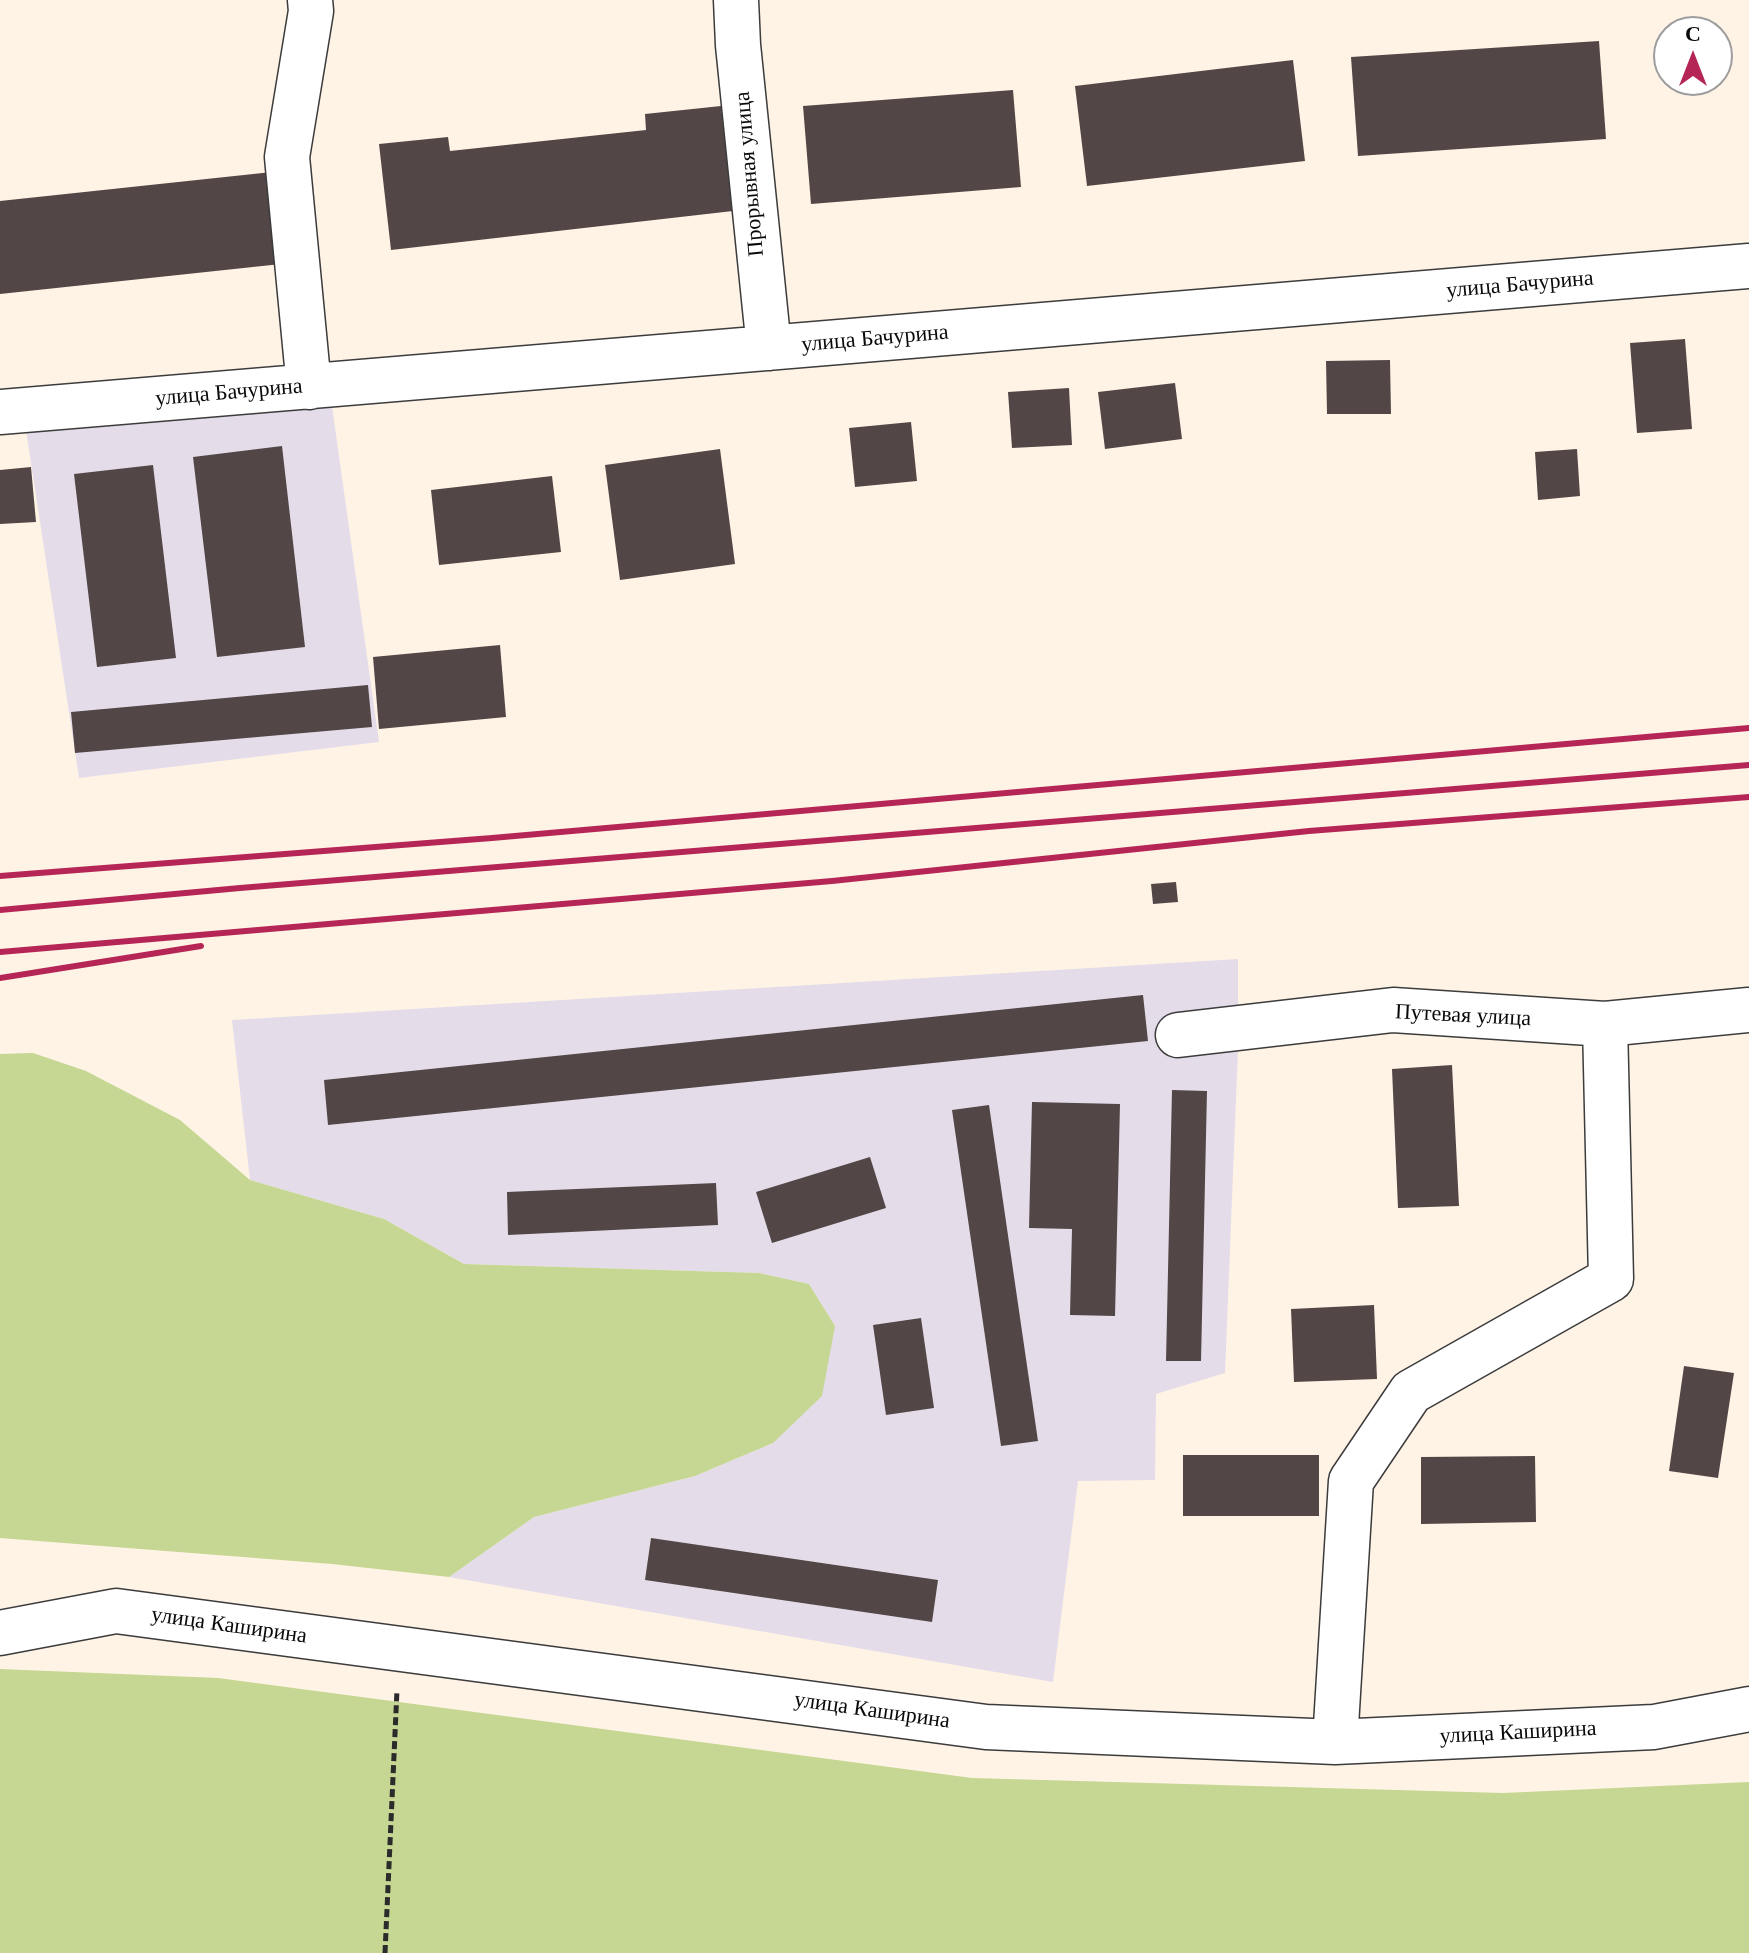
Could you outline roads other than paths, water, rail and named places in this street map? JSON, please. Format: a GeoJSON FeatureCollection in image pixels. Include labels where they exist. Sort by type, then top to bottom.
{"type":"FeatureCollection","features":[{"type":"Feature","properties":{"kind":"street"},"geometry":{"type":"LineString","coordinates":[[309,387],[287,157],[311,11],[310,0]]}},
{"type":"Feature","properties":{"kind":"street","name":"Прорывная улица"},"geometry":{"type":"LineString","coordinates":[[736,0],[739,60],[769,348]]}},
{"type":"Feature","properties":{"kind":"street","name":"улица Бачурина"},"geometry":{"type":"LineString","coordinates":[[0,412],[1749,266]]}},
{"type":"Feature","properties":{"kind":"street","name":"Путевая улица"},"geometry":{"type":"LineString","coordinates":[[1178,1035],[1393,1010],[1605,1024],[1749,1010]]}},
{"type":"Feature","properties":{"kind":"street"},"geometry":{"type":"LineString","coordinates":[[1335,1742],[1351,1481],[1411,1392],[1611,1279],[1605,1024]]}},
{"type":"Feature","properties":{"kind":"street","name":"улица Каширина"},"geometry":{"type":"LineString","coordinates":[[0,1633],[116,1611],[986,1727],[1335,1742],[1654,1727],[1749,1709]]}},
{"type":"Feature","properties":{"kind":"railway"},"geometry":{"type":"LineString","coordinates":[[0,876],[492,838],[1749,728]]}},
{"type":"Feature","properties":{"kind":"railway"},"geometry":{"type":"LineString","coordinates":[[0,910],[1749,765]]}},
{"type":"Feature","properties":{"kind":"railway"},"geometry":{"type":"LineString","coordinates":[[0,952],[832,881],[1309,831],[1749,797]]}},
{"type":"Feature","properties":{"kind":"railway"},"geometry":{"type":"LineString","coordinates":[[0,978],[201,946]]}}]}
